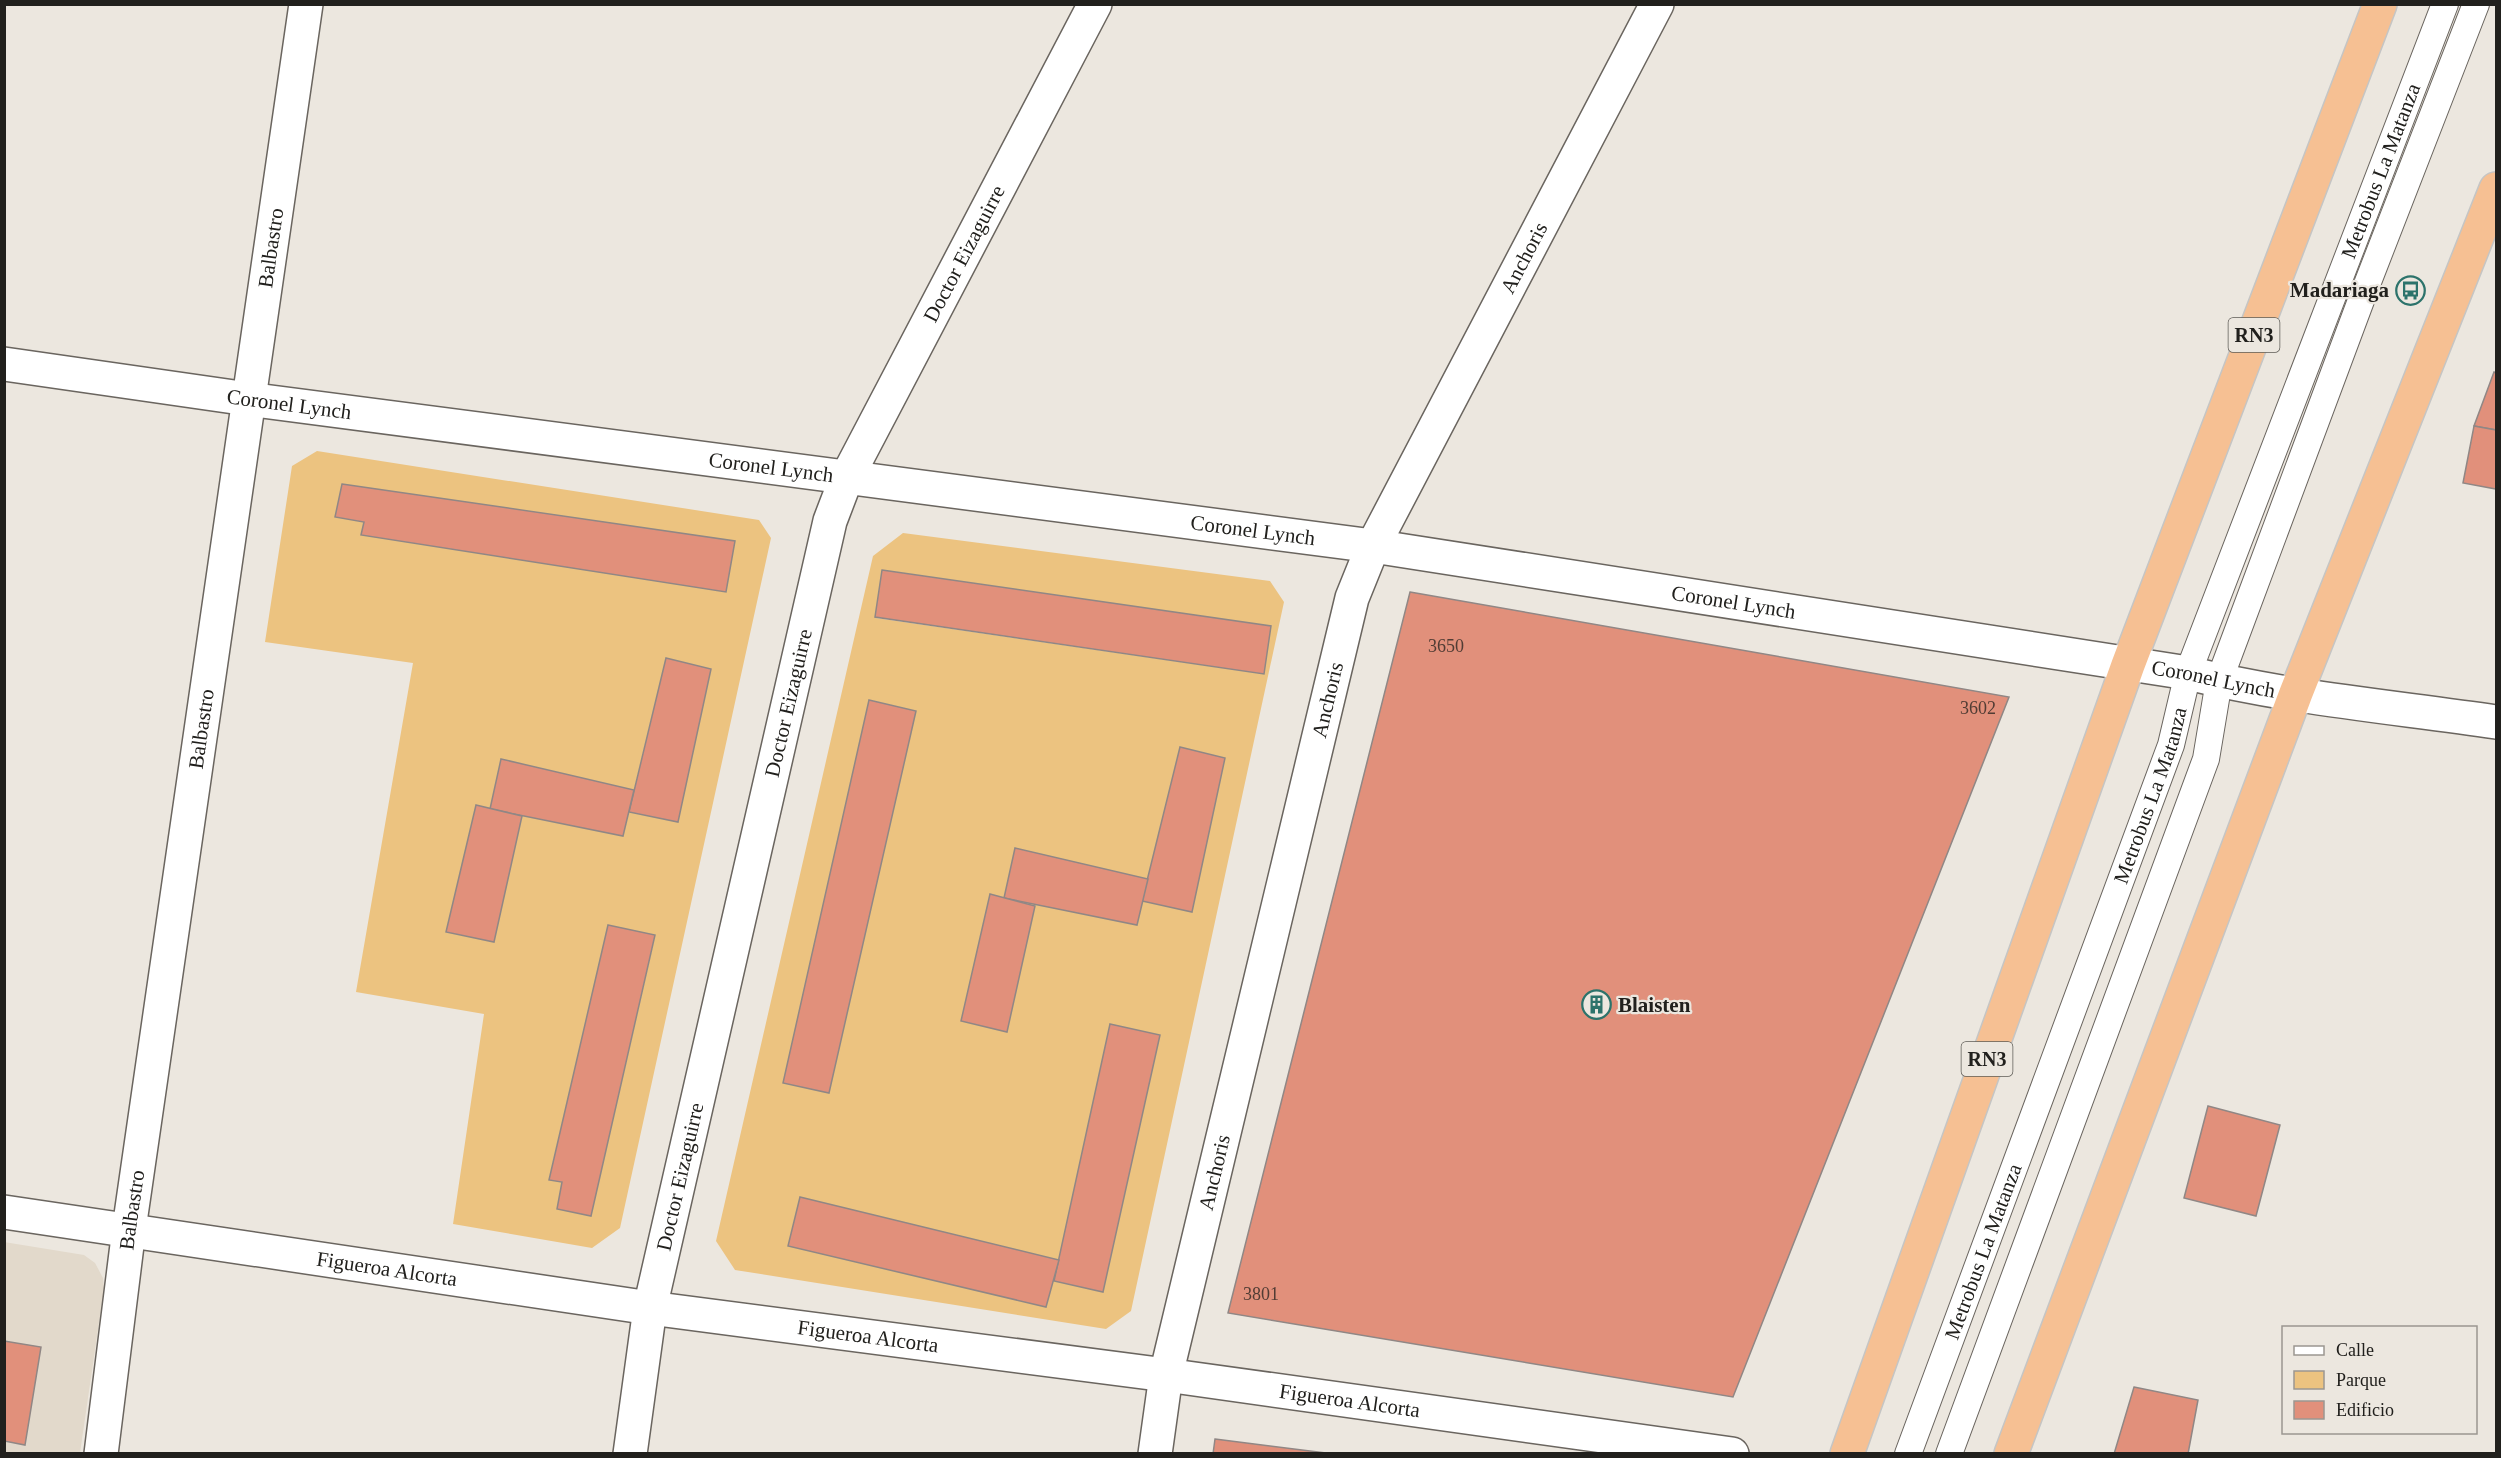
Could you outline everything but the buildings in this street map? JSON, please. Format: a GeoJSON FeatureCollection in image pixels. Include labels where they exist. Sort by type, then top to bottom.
{"type":"FeatureCollection","features":[{"type":"Feature","properties":{"kind":"highway","name":"RN3"},"geometry":{"type":"LineString","coordinates":[[1846,1454],[2128,665],[2380,4]]}},
{"type":"Feature","properties":{"kind":"highway"},"geometry":{"type":"LineString","coordinates":[[2011,1454],[2296,693],[2496,189]]}},
{"type":"Feature","properties":{"kind":"street","name":"Balbastro"},"geometry":{"type":"LineString","coordinates":[[100,1454],[129,1229],[306,4]]}},
{"type":"Feature","properties":{"kind":"street","name":"Doctor Eizaguirre"},"geometry":{"type":"LineString","coordinates":[[630,1454],[650,1308],[830,521],[846,479],[1095,4]]}},
{"type":"Feature","properties":{"kind":"street","name":"Anchoris"},"geometry":{"type":"LineString","coordinates":[[1155,1454],[1166,1375],[1352,598],[1373,546],[1657,4]]}},
{"type":"Feature","properties":{"kind":"street","name":"Coronel Lynch"},"geometry":{"type":"LineString","coordinates":[[4,364],[846,479],[1373,546],[2296,693],[2496,722]]}},
{"type":"Feature","properties":{"kind":"street","name":"Figueroa Alcorta"},"geometry":{"type":"LineString","coordinates":[[4,1212],[650,1308],[1166,1375],[1732,1454]]}},
{"type":"Feature","properties":{"kind":"lane","name":"Metrobus La Matanza"},"geometry":{"type":"LineString","coordinates":[[1949,1454],[2206,759],[2204,677],[2445,4]]}},
{"type":"Feature","properties":{"kind":"lane","name":"Metrobus La Matanza"},"geometry":{"type":"LineString","coordinates":[[1908,1454],[2171,745],[2204,677],[2362,298],[2476,4]]}},
{"type":"Feature","properties":{"kind":"shaded area"},"geometry":{"type":"Polygon","coordinates":[[[4,1242],[84,1255],[95,1263],[103,1278],[104,1288],[80,1453],[5,1453],[4,1242]]]}},
{"type":"Feature","properties":{"kind":"green space"},"geometry":{"type":"Polygon","coordinates":[[[317,451],[759,520],[771,538],[620,1228],[592,1248],[453,1224],[484,1014],[356,992],[413,663],[265,642],[292,466],[317,451]],[[342,485],[335,517],[364,522],[362,535],[726,592],[342,485]],[[666,658],[634,790],[501,759],[490,809],[476,805],[446,932],[493,942],[522,817],[496,810],[623,836],[629,812],[678,822],[711,669],[666,658]],[[608,926],[549,1179],[562,1182],[557,1209],[591,1216],[655,936],[608,926]]]}},
{"type":"Feature","properties":{"kind":"green space"},"geometry":{"type":"Polygon","coordinates":[[[903,533],[1270,581],[1284,602],[1131,1311],[1106,1329],[735,1270],[716,1241],[873,556],[903,533]],[[883,570],[876,618],[1264,674],[1270,626],[883,570]],[[870,700],[784,1083],[829,1093],[916,711],[870,700]],[[1180,747],[1148,879],[1005,898],[1137,925],[1142,901],[1192,911],[1225,758],[1180,747]],[[990,895],[961,1021],[1007,1032],[1035,906],[990,895]],[[1110,1025],[1054,1281],[1103,1292],[1160,1035],[1110,1025]],[[801,1198],[789,1246],[1046,1307],[1058,1260],[801,1198]]]}},
{"type":"Feature","properties":{"kind":"place","name":"Madariaga"},"geometry":{"type":"Point","coordinates":[2410,290]}},
{"type":"Feature","properties":{"kind":"place","name":"Blaisten"},"geometry":{"type":"Point","coordinates":[1597,1005]}}]}
